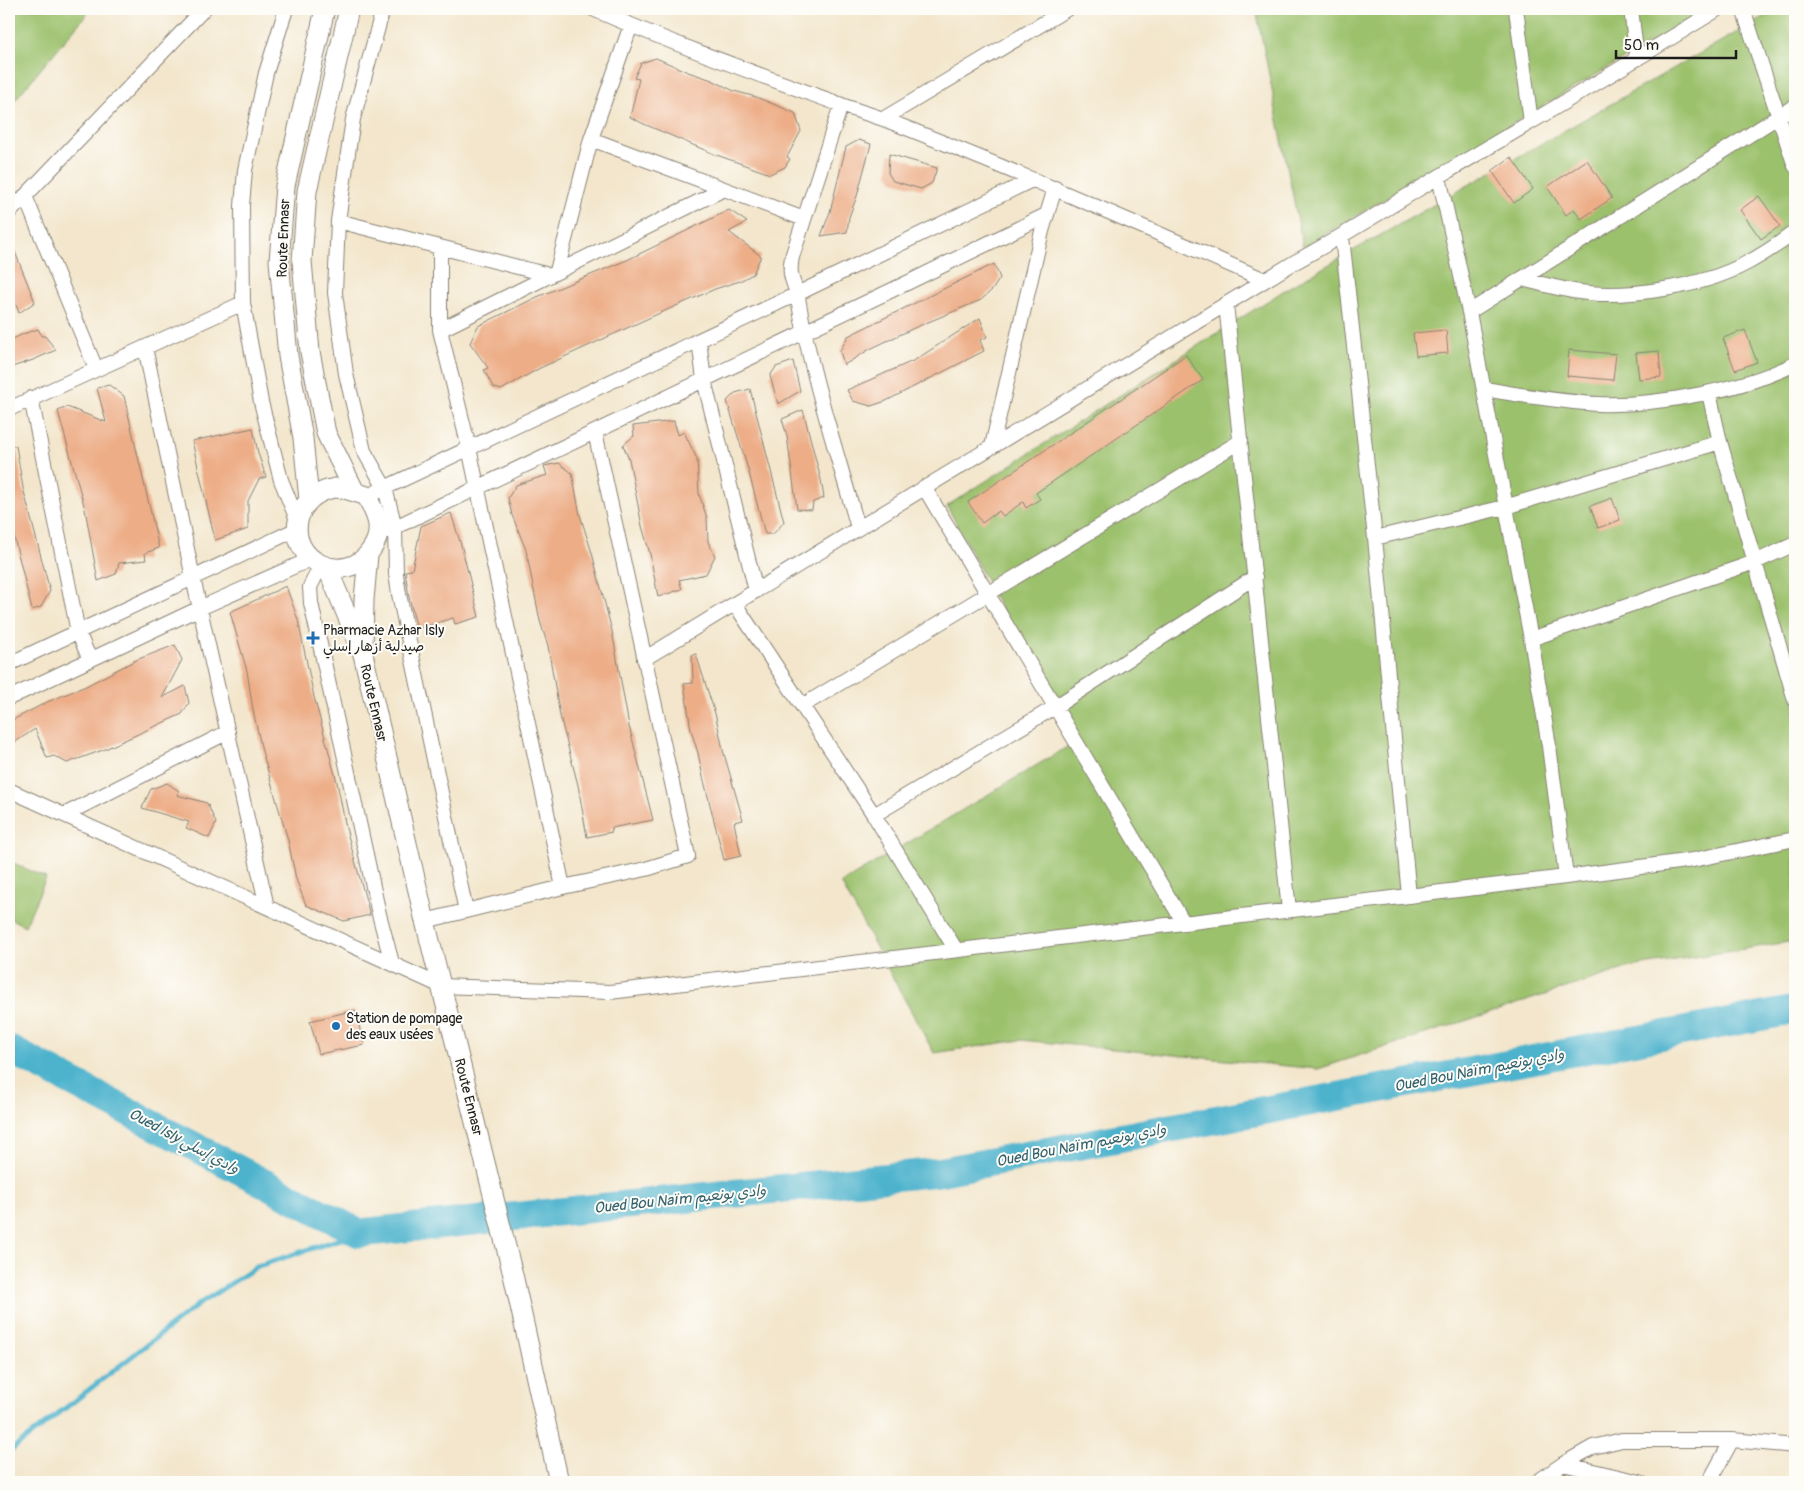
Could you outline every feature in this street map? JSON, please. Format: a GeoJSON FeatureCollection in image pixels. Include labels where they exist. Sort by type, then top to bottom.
{"type":"FeatureCollection","features":[{"type":"Feature","properties":{"kind":"main road","name":"Route Ennasr"},"geometry":{"type":"LineString","coordinates":[[309,500],[303,438],[288,356],[279,262],[285,186],[325,9]]}},
{"type":"Feature","properties":{"kind":"main road","name":"Route Ennasr"},"geometry":{"type":"LineString","coordinates":[[350,9],[307,190],[302,261],[310,352],[326,433],[361,494]]}},
{"type":"Feature","properties":{"kind":"main road"},"geometry":{"type":"LineString","coordinates":[[335,488],[361,494],[376,515],[378,525],[374,546],[359,563],[349,567],[338,569],[320,564],[304,550],[299,540],[298,526],[302,510],[309,500],[326,490],[335,488]]}},
{"type":"Feature","properties":{"kind":"main road","name":"Route Ennasr"},"geometry":{"type":"LineString","coordinates":[[363,654],[364,600],[368,555]]}},
{"type":"Feature","properties":{"kind":"main road","name":"Route Ennasr"},"geometry":{"type":"LineString","coordinates":[[320,564],[363,654],[424,921],[514,1279],[559,1482]]}},
{"type":"Feature","properties":{"kind":"street"},"geometry":{"type":"LineString","coordinates":[[9,213],[204,9]]}},
{"type":"Feature","properties":{"kind":"street"},"geometry":{"type":"LineString","coordinates":[[9,664],[193,578],[298,526],[281,480],[261,402],[243,304],[242,206],[245,170],[266,73],[286,9]]}},
{"type":"Feature","properties":{"kind":"street"},"geometry":{"type":"LineString","coordinates":[[383,9],[353,119],[338,221],[335,293],[346,374],[364,450],[385,488],[395,527],[396,574],[399,594],[466,911]]}},
{"type":"Feature","properties":{"kind":"street"},"geometry":{"type":"LineString","coordinates":[[593,9],[631,26],[841,105],[884,119],[1055,188],[1265,280]]}},
{"type":"Feature","properties":{"kind":"street"},"geometry":{"type":"LineString","coordinates":[[884,119],[1067,9]]}},
{"type":"Feature","properties":{"kind":"street"},"geometry":{"type":"LineString","coordinates":[[1516,9],[1531,122]]}},
{"type":"Feature","properties":{"kind":"street"},"geometry":{"type":"LineString","coordinates":[[1631,9],[1637,59]]}},
{"type":"Feature","properties":{"kind":"street"},"geometry":{"type":"LineString","coordinates":[[644,659],[1265,280],[1342,237],[1718,9]]}},
{"type":"Feature","properties":{"kind":"street"},"geometry":{"type":"LineString","coordinates":[[1744,9],[1795,166]]}},
{"type":"Feature","properties":{"kind":"street"},"geometry":{"type":"LineString","coordinates":[[553,273],[591,139],[631,26]]}},
{"type":"Feature","properties":{"kind":"street"},"geometry":{"type":"LineString","coordinates":[[841,105],[790,266],[791,278],[797,294],[803,333],[858,528]]}},
{"type":"Feature","properties":{"kind":"street"},"geometry":{"type":"LineString","coordinates":[[1469,312],[1795,106]]}},
{"type":"Feature","properties":{"kind":"street"},"geometry":{"type":"LineString","coordinates":[[591,139],[804,218]]}},
{"type":"Feature","properties":{"kind":"street"},"geometry":{"type":"LineString","coordinates":[[1439,177],[1469,312],[1531,639],[1549,746],[1566,877]]}},
{"type":"Feature","properties":{"kind":"street"},"geometry":{"type":"LineString","coordinates":[[361,494],[385,488],[797,294],[1032,180]]}},
{"type":"Feature","properties":{"kind":"street"},"geometry":{"type":"LineString","coordinates":[[992,446],[1046,215],[1055,188]]}},
{"type":"Feature","properties":{"kind":"street"},"geometry":{"type":"LineString","coordinates":[[440,330],[724,189]]}},
{"type":"Feature","properties":{"kind":"street"},"geometry":{"type":"LineString","coordinates":[[25,196],[96,369]]}},
{"type":"Feature","properties":{"kind":"street"},"geometry":{"type":"LineString","coordinates":[[377,535],[803,333],[1046,215]]}},
{"type":"Feature","properties":{"kind":"street"},"geometry":{"type":"LineString","coordinates":[[338,221],[440,248],[553,273]]}},
{"type":"Feature","properties":{"kind":"street"},"geometry":{"type":"LineString","coordinates":[[1521,279],[1575,292],[1614,294],[1656,290],[1720,275],[1768,250],[1795,232]]}},
{"type":"Feature","properties":{"kind":"street"},"geometry":{"type":"LineString","coordinates":[[1342,237],[1375,538],[1409,896]]}},
{"type":"Feature","properties":{"kind":"street"},"geometry":{"type":"LineString","coordinates":[[440,248],[440,330],[470,448],[563,887]]}},
{"type":"Feature","properties":{"kind":"street"},"geometry":{"type":"LineString","coordinates":[[9,409],[243,304]]}},
{"type":"Feature","properties":{"kind":"street"},"geometry":{"type":"LineString","coordinates":[[1226,304],[1290,910]]}},
{"type":"Feature","properties":{"kind":"street"},"geometry":{"type":"LineString","coordinates":[[699,340],[704,380],[756,590]]}},
{"type":"Feature","properties":{"kind":"street"},"geometry":{"type":"LineString","coordinates":[[145,347],[193,578],[267,907]]}},
{"type":"Feature","properties":{"kind":"street"},"geometry":{"type":"LineString","coordinates":[[1484,389],[1564,401],[1599,404],[1635,403],[1709,393],[1782,371],[1795,364]]}},
{"type":"Feature","properties":{"kind":"street"},"geometry":{"type":"LineString","coordinates":[[1709,393],[1720,442],[1795,700]]}},
{"type":"Feature","properties":{"kind":"street"},"geometry":{"type":"LineString","coordinates":[[31,398],[78,632],[90,660]]}},
{"type":"Feature","properties":{"kind":"street"},"geometry":{"type":"LineString","coordinates":[[424,921],[646,869],[688,856],[595,432]]}},
{"type":"Feature","properties":{"kind":"street"},"geometry":{"type":"LineString","coordinates":[[802,706],[1240,441]]}},
{"type":"Feature","properties":{"kind":"street"},"geometry":{"type":"LineString","coordinates":[[1375,538],[1505,507],[1720,442]]}},
{"type":"Feature","properties":{"kind":"street"},"geometry":{"type":"LineString","coordinates":[[924,487],[1184,923]]}},
{"type":"Feature","properties":{"kind":"street"},"geometry":{"type":"LineString","coordinates":[[1531,639],[1755,562],[1795,544]]}},
{"type":"Feature","properties":{"kind":"street"},"geometry":{"type":"LineString","coordinates":[[9,698],[200,608],[320,564]]}},
{"type":"Feature","properties":{"kind":"street"},"geometry":{"type":"LineString","coordinates":[[320,564],[310,587],[311,603],[379,914],[392,964]]}},
{"type":"Feature","properties":{"kind":"street"},"geometry":{"type":"LineString","coordinates":[[874,815],[1055,707],[1255,577]]}},
{"type":"Feature","properties":{"kind":"street"},"geometry":{"type":"LineString","coordinates":[[734,604],[874,815],[956,950]]}},
{"type":"Feature","properties":{"kind":"street"},"geometry":{"type":"LineString","coordinates":[[64,815],[228,732]]}},
{"type":"Feature","properties":{"kind":"street"},"geometry":{"type":"LineString","coordinates":[[9,790],[441,986],[610,992],[1566,877],[1693,860],[1795,839]]}},
{"type":"Feature","properties":{"kind":"street"},"geometry":{"type":"LineString","coordinates":[[1537,1482],[1593,1447],[1622,1440],[1732,1440],[1795,1446]]}},
{"type":"Feature","properties":{"kind":"street"},"geometry":{"type":"LineString","coordinates":[[1709,1482],[1732,1440]]}},
{"type":"Feature","properties":{"kind":"street"},"geometry":{"type":"LineString","coordinates":[[1563,1464],[1640,1482]]}},
{"type":"Feature","properties":{"kind":"green space"},"geometry":{"type":"Polygon","coordinates":[[[9,9],[91,9],[9,107],[9,9]]]}},
{"type":"Feature","properties":{"kind":"green space"},"geometry":{"type":"Polygon","coordinates":[[[1256,9],[1708,9],[1303,247],[1256,9]]]}},
{"type":"Feature","properties":{"kind":"green space"},"geometry":{"type":"Polygon","coordinates":[[[1778,9],[1795,9],[1795,941],[1630,967],[1318,1069],[1021,1040],[934,1053],[841,883],[1072,744],[947,506],[1291,286],[1778,9]]]}},
{"type":"Feature","properties":{"kind":"green space"},"geometry":{"type":"Polygon","coordinates":[[[9,861],[46,878],[25,926],[9,918],[9,861]]]}},
{"type":"Feature","properties":{"kind":"building"},"geometry":{"type":"Polygon","coordinates":[[[656,58],[712,80],[734,91],[756,97],[795,113],[801,131],[787,157],[790,159],[785,167],[770,174],[714,154],[630,117],[639,79],[634,78],[641,63],[656,58]]]}},
{"type":"Feature","properties":{"kind":"building"},"geometry":{"type":"Polygon","coordinates":[[[859,140],[871,144],[857,196],[849,217],[847,232],[821,236],[830,212],[846,147],[859,140]]]}},
{"type":"Feature","properties":{"kind":"building"},"geometry":{"type":"Polygon","coordinates":[[[889,154],[937,168],[932,183],[921,189],[893,181],[888,173],[889,154]]]}},
{"type":"Feature","properties":{"kind":"building"},"geometry":{"type":"Polygon","coordinates":[[[1511,157],[1533,189],[1514,203],[1492,171],[1511,157]]]}},
{"type":"Feature","properties":{"kind":"building"},"geometry":{"type":"Polygon","coordinates":[[[1587,160],[1612,198],[1581,219],[1574,209],[1566,215],[1547,187],[1587,160]]]}},
{"type":"Feature","properties":{"kind":"building"},"geometry":{"type":"Polygon","coordinates":[[[1759,196],[1780,226],[1761,239],[1740,210],[1759,196]]]}},
{"type":"Feature","properties":{"kind":"building"},"geometry":{"type":"Polygon","coordinates":[[[729,210],[747,222],[729,232],[761,256],[753,274],[651,317],[540,368],[501,390],[493,387],[484,370],[488,368],[470,343],[478,326],[537,297],[627,260],[729,210]]]}},
{"type":"Feature","properties":{"kind":"building"},"geometry":{"type":"Polygon","coordinates":[[[9,237],[35,302],[19,313],[9,287],[9,237]]]}},
{"type":"Feature","properties":{"kind":"building"},"geometry":{"type":"Polygon","coordinates":[[[994,264],[1000,278],[993,289],[981,300],[914,328],[870,349],[844,365],[840,351],[848,336],[994,264]]]}},
{"type":"Feature","properties":{"kind":"building"},"geometry":{"type":"Polygon","coordinates":[[[980,318],[987,337],[980,340],[984,351],[886,401],[871,406],[853,401],[847,390],[915,360],[980,318]]]}},
{"type":"Feature","properties":{"kind":"building"},"geometry":{"type":"Polygon","coordinates":[[[38,329],[42,336],[45,336],[56,350],[9,368],[9,341],[38,329]]]}},
{"type":"Feature","properties":{"kind":"building"},"geometry":{"type":"Polygon","coordinates":[[[1446,330],[1448,353],[1416,356],[1413,333],[1446,330]]]}},
{"type":"Feature","properties":{"kind":"building"},"geometry":{"type":"Polygon","coordinates":[[[1745,330],[1757,362],[1735,370],[1723,338],[1745,330]]]}},
{"type":"Feature","properties":{"kind":"building"},"geometry":{"type":"Polygon","coordinates":[[[1569,350],[1616,354],[1613,380],[1567,376],[1569,350]]]}},
{"type":"Feature","properties":{"kind":"building"},"geometry":{"type":"Polygon","coordinates":[[[1659,351],[1661,377],[1639,379],[1636,353],[1659,351]]]}},
{"type":"Feature","properties":{"kind":"building"},"geometry":{"type":"Polygon","coordinates":[[[1186,355],[1203,380],[1036,493],[1040,499],[1026,508],[1023,502],[1003,516],[999,511],[982,523],[968,502],[1186,355]]]}},
{"type":"Feature","properties":{"kind":"building"},"geometry":{"type":"Polygon","coordinates":[[[793,361],[800,391],[778,404],[770,376],[776,367],[793,361]]]}},
{"type":"Feature","properties":{"kind":"building"},"geometry":{"type":"Polygon","coordinates":[[[109,385],[124,396],[159,548],[145,553],[146,560],[119,563],[116,574],[98,581],[85,509],[58,411],[67,407],[106,422],[97,388],[109,385]]]}},
{"type":"Feature","properties":{"kind":"building"},"geometry":{"type":"Polygon","coordinates":[[[750,389],[784,522],[773,534],[765,534],[748,469],[727,401],[735,393],[750,389]]]}},
{"type":"Feature","properties":{"kind":"building"},"geometry":{"type":"Polygon","coordinates":[[[803,410],[824,498],[813,502],[812,510],[797,509],[787,436],[782,419],[803,410]]]}},
{"type":"Feature","properties":{"kind":"building"},"geometry":{"type":"Polygon","coordinates":[[[674,421],[678,435],[684,432],[697,459],[699,494],[707,518],[708,542],[715,556],[706,574],[679,580],[682,589],[658,597],[629,459],[623,445],[634,436],[633,426],[674,421]]]}},
{"type":"Feature","properties":{"kind":"building"},"geometry":{"type":"Polygon","coordinates":[[[253,428],[258,453],[266,477],[259,479],[248,501],[248,529],[215,540],[192,441],[253,428]]]}},
{"type":"Feature","properties":{"kind":"building"},"geometry":{"type":"Polygon","coordinates":[[[9,446],[16,446],[23,488],[50,591],[41,607],[32,610],[9,517],[9,446]]]}},
{"type":"Feature","properties":{"kind":"building"},"geometry":{"type":"Polygon","coordinates":[[[559,463],[572,473],[580,515],[612,631],[629,726],[653,820],[611,828],[612,832],[587,837],[578,785],[560,716],[548,646],[540,621],[526,550],[512,515],[508,498],[516,485],[547,475],[544,466],[559,463]]]}},
{"type":"Feature","properties":{"kind":"building"},"geometry":{"type":"Polygon","coordinates":[[[1612,498],[1620,520],[1598,528],[1590,506],[1612,498]]]}},
{"type":"Feature","properties":{"kind":"building"},"geometry":{"type":"Polygon","coordinates":[[[451,513],[462,548],[479,617],[455,624],[453,618],[417,629],[405,571],[412,570],[421,526],[451,513]]]}},
{"type":"Feature","properties":{"kind":"building"},"geometry":{"type":"Polygon","coordinates":[[[286,586],[298,620],[314,697],[337,782],[346,828],[370,915],[344,921],[306,905],[296,879],[288,840],[262,751],[247,671],[230,612],[286,586]]]}},
{"type":"Feature","properties":{"kind":"building"},"geometry":{"type":"Polygon","coordinates":[[[175,645],[182,660],[162,698],[185,686],[189,703],[182,714],[103,750],[67,763],[54,756],[47,758],[35,729],[9,746],[9,722],[136,660],[175,645]]]}},
{"type":"Feature","properties":{"kind":"building"},"geometry":{"type":"Polygon","coordinates":[[[696,654],[716,717],[723,750],[743,820],[734,822],[741,856],[724,860],[691,730],[684,684],[693,683],[692,655],[696,654]]]}},
{"type":"Feature","properties":{"kind":"building"},"geometry":{"type":"Polygon","coordinates":[[[167,783],[179,791],[177,795],[207,803],[216,823],[209,838],[186,828],[189,822],[142,808],[151,789],[167,783]]]}},
{"type":"Feature","properties":{"kind":"building","name":"Station de pompage des eaux usées"},"geometry":{"type":"Polygon","coordinates":[[[355,1010],[364,1045],[319,1054],[310,1021],[355,1010]]]}},
{"type":"Feature","properties":{"kind":"waterway","name":"Oued Bou Naïm وادي بونعيم"},"geometry":{"type":"LineString","coordinates":[[9,1049],[359,1233],[938,1172],[1795,1010]]}},
{"type":"Feature","properties":{"kind":"waterway"},"geometry":{"type":"LineString","coordinates":[[9,1452],[199,1304],[258,1266],[359,1233]]}},
{"type":"Feature","properties":{"kind":"place","name":"Pharmacie Azhar Isly صيدلية أزهار إسلي"},"geometry":{"type":"Point","coordinates":[313,638]}},
{"type":"Feature","properties":{"kind":"place","name":"Station de pompage des eaux usées"},"geometry":{"type":"Point","coordinates":[336,1026]}},
{"type":"Feature","properties":{"kind":"water label","name":"Oued Isly وادي إسلي"},"geometry":{"type":"Point","coordinates":[184,1141]}}]}
